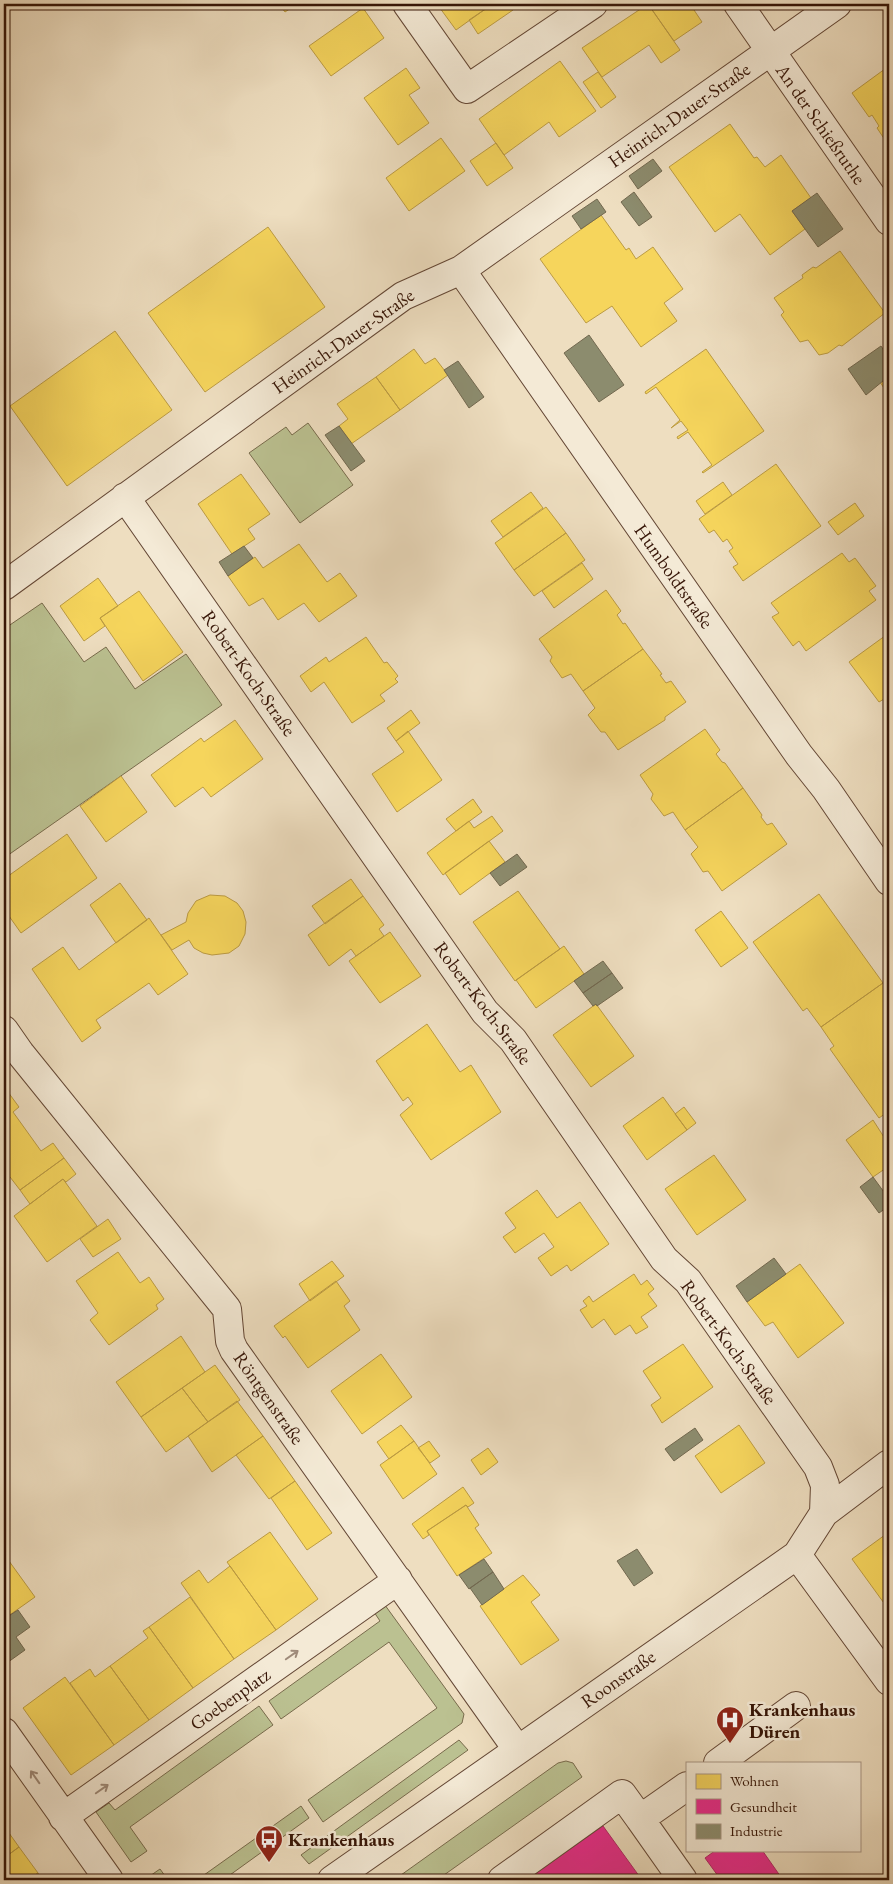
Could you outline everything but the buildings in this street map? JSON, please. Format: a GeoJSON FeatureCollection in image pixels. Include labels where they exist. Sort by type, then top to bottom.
{"type":"FeatureCollection","features":[{"type":"Feature","properties":{"kind":"street"},"geometry":{"type":"LineString","coordinates":[[408,4],[467,89],[593,4]]}},
{"type":"Feature","properties":{"kind":"street","name":"An der Schießruthe"},"geometry":{"type":"LineString","coordinates":[[738,4],[889,221]]}},
{"type":"Feature","properties":{"kind":"street","name":"Heinrich-Dauer-Straße"},"geometry":{"type":"LineString","coordinates":[[4,586],[403,296],[460,270],[837,4]]}},
{"type":"Feature","properties":{"kind":"street","name":"Humboldtstraße"},"geometry":{"type":"LineString","coordinates":[[460,270],[799,756],[826,789],[889,881]]}},
{"type":"Feature","properties":{"kind":"street","name":"Robert-Koch-Straße"},"geometry":{"type":"LineString","coordinates":[[125,497],[485,1012],[513,1040],[664,1259],[688,1281],[818,1467],[825,1485],[824,1512]]}},
{"type":"Feature","properties":{"kind":"street","name":"Röntgenstraße"},"geometry":{"type":"LineString","coordinates":[[4,1030],[228,1310],[230,1340],[234,1350],[517,1749]]}},
{"type":"Feature","properties":{"kind":"street","name":"Roonstraße"},"geometry":{"type":"LineString","coordinates":[[332,1880],[797,1555],[824,1512],[889,1464]]}},
{"type":"Feature","properties":{"kind":"street"},"geometry":{"type":"LineString","coordinates":[[797,1555],[889,1681]]}},
{"type":"Feature","properties":{"kind":"street","name":"Goebenplatz"},"geometry":{"type":"LineString","coordinates":[[62,1817],[398,1580]]}},
{"type":"Feature","properties":{"kind":"street"},"geometry":{"type":"LineString","coordinates":[[719,1762],[796,1706]]}},
{"type":"Feature","properties":{"kind":"street"},"geometry":{"type":"LineString","coordinates":[[4,1732],[62,1817],[109,1880]]}},
{"type":"Feature","properties":{"kind":"street"},"geometry":{"type":"LineString","coordinates":[[640,1819],[686,1787]]}},
{"type":"Feature","properties":{"kind":"street"},"geometry":{"type":"LineString","coordinates":[[502,1880],[622,1794],[683,1880]]}},
{"type":"Feature","properties":{"kind":"green space"},"geometry":{"type":"Polygon","coordinates":[[[308,423],[353,485],[300,523],[249,453],[286,427],[292,435],[308,423]]]}},
{"type":"Feature","properties":{"kind":"green space"},"geometry":{"type":"Polygon","coordinates":[[[42,603],[84,662],[106,647],[135,689],[186,654],[222,705],[4,858],[4,739],[10,734],[4,726],[4,629],[42,603]]]}},
{"type":"Feature","properties":{"kind":"green space"},"geometry":{"type":"Polygon","coordinates":[[[382,1601],[464,1714],[462,1723],[323,1822],[308,1800],[437,1708],[389,1642],[281,1719],[269,1701],[380,1621],[372,1609],[382,1601]]]}},
{"type":"Feature","properties":{"kind":"green space"},"geometry":{"type":"Polygon","coordinates":[[[259,1706],[273,1725],[130,1827],[147,1851],[131,1862],[96,1812],[109,1803],[115,1810],[259,1706]]]}},
{"type":"Feature","properties":{"kind":"green space"},"geometry":{"type":"Polygon","coordinates":[[[459,1740],[468,1750],[309,1864],[301,1855],[459,1740]]]}},
{"type":"Feature","properties":{"kind":"green space"},"geometry":{"type":"Polygon","coordinates":[[[566,1761],[573,1763],[582,1777],[437,1880],[394,1880],[558,1763],[566,1761]]]}},
{"type":"Feature","properties":{"kind":"green space"},"geometry":{"type":"Polygon","coordinates":[[[301,1806],[309,1818],[223,1880],[197,1880],[301,1806]]]}},
{"type":"Feature","properties":{"kind":"green space"},"geometry":{"type":"Polygon","coordinates":[[[160,1869],[168,1880],[144,1880],[160,1869]]]}},
{"type":"Feature","properties":{"kind":"place","name":"Krankenhaus Düren"},"geometry":{"type":"Point","coordinates":[730,1744]}},
{"type":"Feature","properties":{"kind":"place","name":"Krankenhaus"},"geometry":{"type":"Point","coordinates":[269,1863]}}]}
